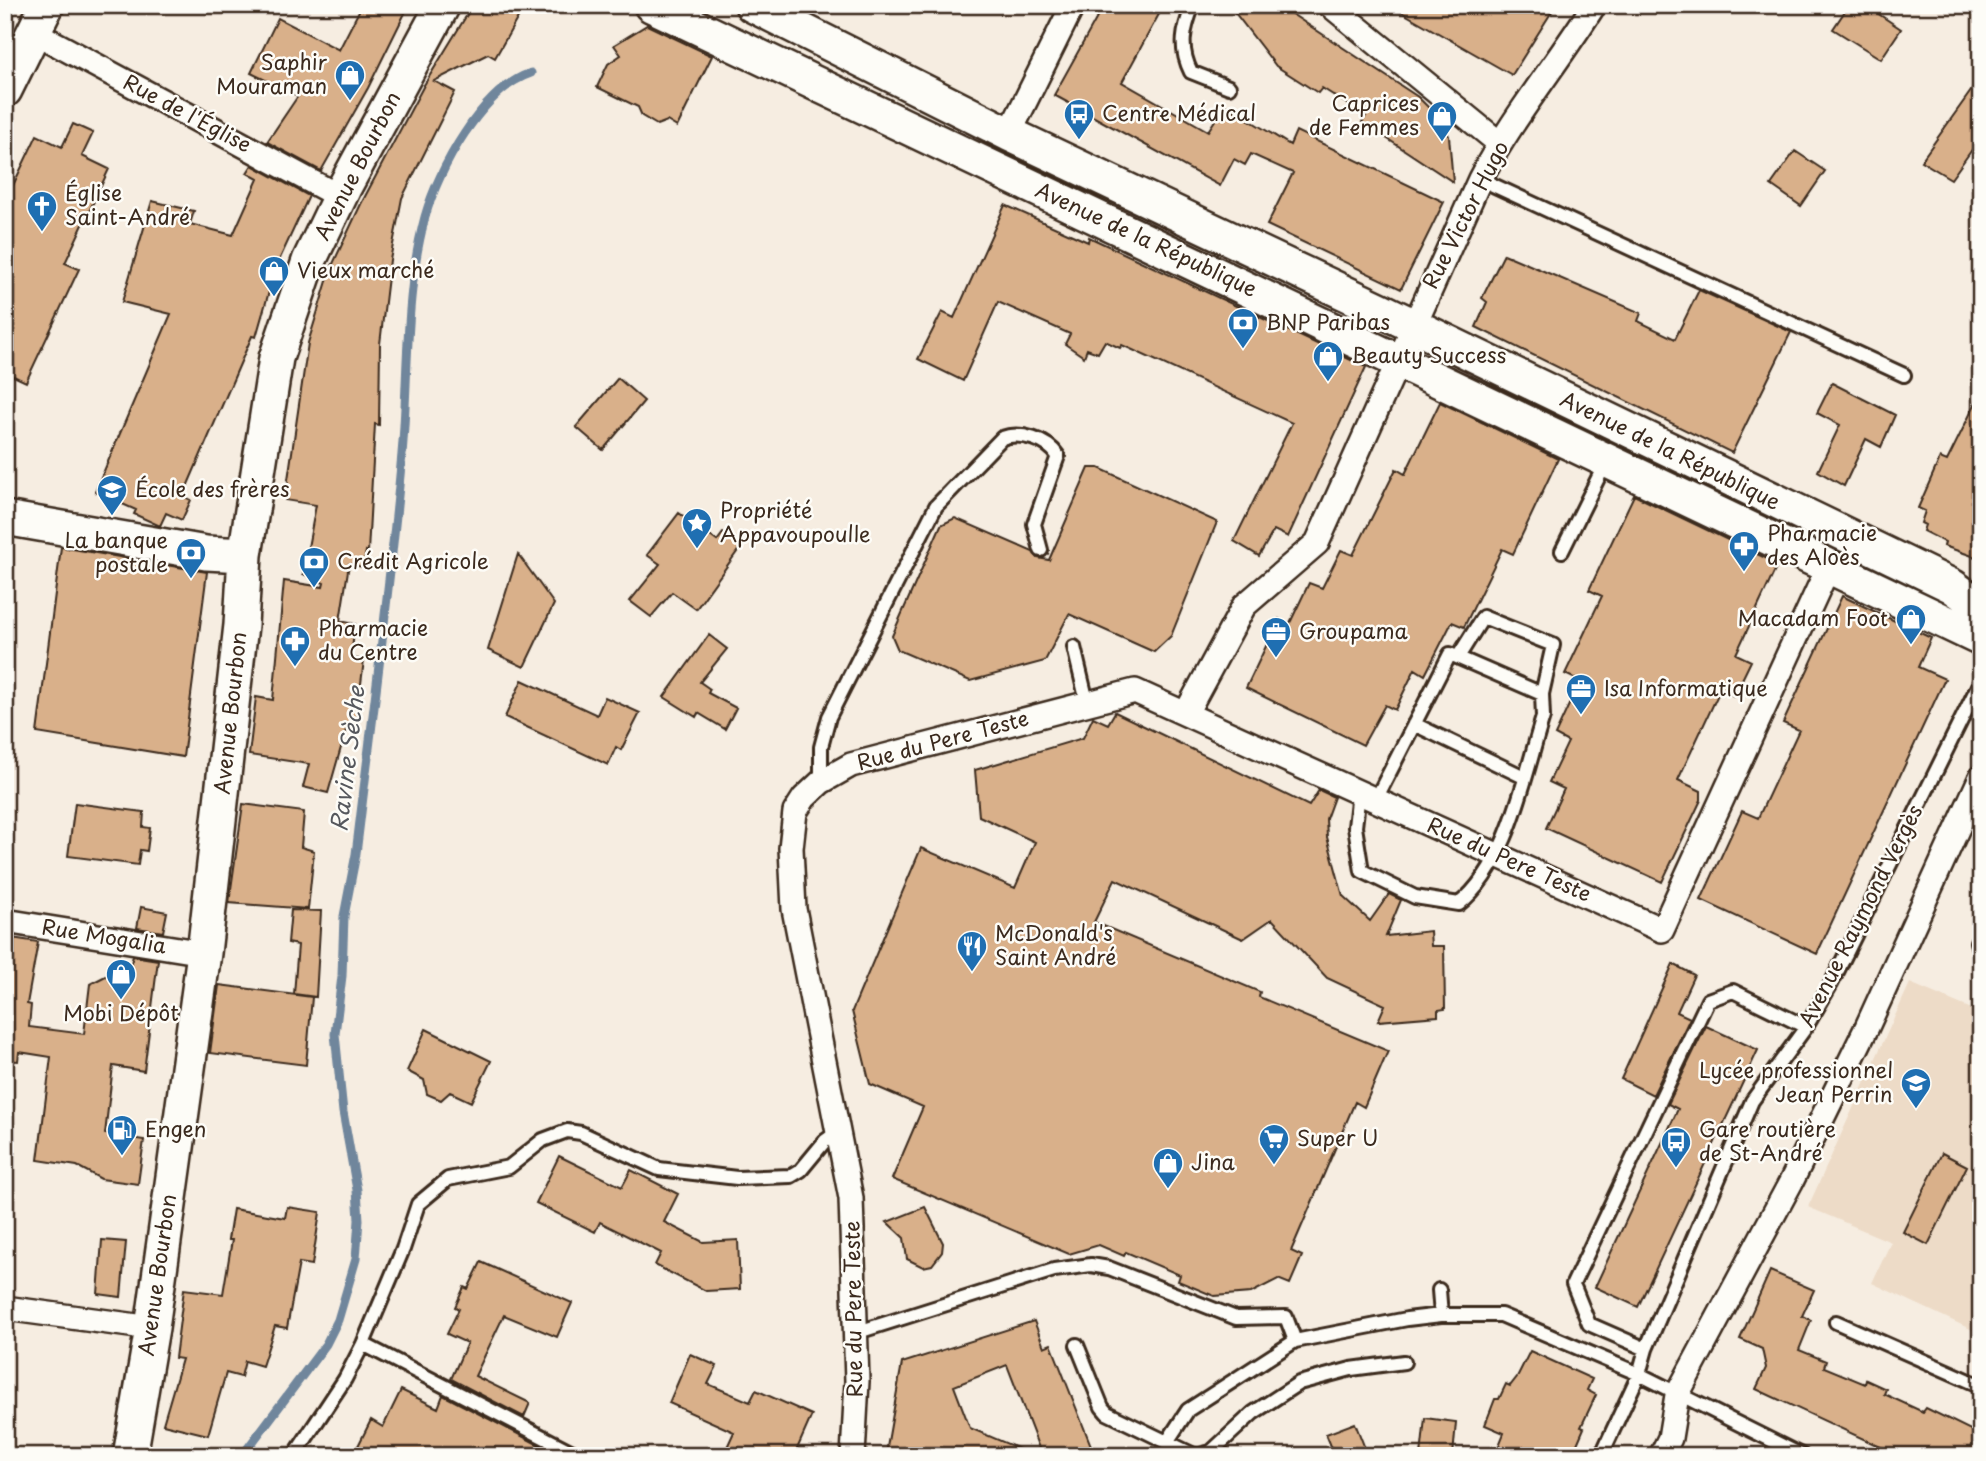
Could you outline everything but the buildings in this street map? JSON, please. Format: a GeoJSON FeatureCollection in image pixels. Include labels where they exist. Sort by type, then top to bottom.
{"type":"FeatureCollection","features":[{"type":"Feature","properties":{"kind":"main road","name":"Avenue Bourbon"},"geometry":{"type":"LineString","coordinates":[[130,1456],[152,1328],[204,953],[241,625],[245,555],[276,358],[309,261],[340,197],[443,5]]}},
{"type":"Feature","properties":{"kind":"main road","name":"Avenue de la République"},"geometry":{"type":"LineString","coordinates":[[651,5],[1981,639]]}},
{"type":"Feature","properties":{"kind":"main road","name":"Avenue de la République"},"geometry":{"type":"LineString","coordinates":[[752,5],[1009,134],[1952,586],[1981,607]]}},
{"type":"Feature","properties":{"kind":"main road"},"geometry":{"type":"LineString","coordinates":[[5,90],[41,19]]}},
{"type":"Feature","properties":{"kind":"main road"},"geometry":{"type":"LineString","coordinates":[[5,518],[206,553],[245,555]]}},
{"type":"Feature","properties":{"kind":"street"},"geometry":{"type":"LineString","coordinates":[[1009,134],[1073,5]]}},
{"type":"Feature","properties":{"kind":"street"},"geometry":{"type":"LineString","coordinates":[[1330,5],[1499,143]]}},
{"type":"Feature","properties":{"kind":"street","name":"Rue Victor Hugo"},"geometry":{"type":"LineString","coordinates":[[1186,713],[1244,606],[1317,543],[1480,178],[1499,143],[1525,110],[1594,5]]}},
{"type":"Feature","properties":{"kind":"street","name":"Rue de l'Église"},"geometry":{"type":"LineString","coordinates":[[41,19],[340,197]]}},
{"type":"Feature","properties":{"kind":"street"},"geometry":{"type":"LineString","coordinates":[[1471,119],[1490,120],[1525,110]]}},
{"type":"Feature","properties":{"kind":"street","name":"Rue du Pere Teste"},"geometry":{"type":"LineString","coordinates":[[853,1456],[857,1381],[851,1198],[794,909],[792,848],[795,812],[804,798],[821,782],[851,765],[1135,691],[1662,930],[1822,582],[1833,567]]}},
{"type":"Feature","properties":{"kind":"street"},"geometry":{"type":"LineString","coordinates":[[1661,1456],[1670,1438],[1677,1395],[1791,1182],[1862,1039],[1981,777]]}},
{"type":"Feature","properties":{"kind":"street","name":"Rue Mogalia"},"geometry":{"type":"LineString","coordinates":[[5,921],[204,953]]}},
{"type":"Feature","properties":{"kind":"street"},"geometry":{"type":"LineString","coordinates":[[5,1308],[152,1328]]}},
{"type":"Feature","properties":{"kind":"lane"},"geometry":{"type":"LineString","coordinates":[[1193,5],[1183,36],[1182,54],[1191,72],[1228,88]]}},
{"type":"Feature","properties":{"kind":"lane"},"geometry":{"type":"LineString","coordinates":[[1480,178],[1904,374]]}},
{"type":"Feature","properties":{"kind":"lane"},"geometry":{"type":"LineString","coordinates":[[821,782],[821,747],[829,717],[936,506],[1002,438],[1013,434],[1052,447],[1058,456],[1034,524],[1041,550]]}},
{"type":"Feature","properties":{"kind":"lane"},"geometry":{"type":"LineString","coordinates":[[1562,551],[1606,461]]}},
{"type":"Feature","properties":{"kind":"lane"},"geometry":{"type":"LineString","coordinates":[[1458,657],[1483,617],[1553,645],[1542,694],[1543,717],[1498,855],[1478,889],[1459,904],[1415,897],[1362,871],[1355,827],[1367,795],[1414,724],[1450,654],[1542,694]]}},
{"type":"Feature","properties":{"kind":"lane"},"geometry":{"type":"LineString","coordinates":[[1074,647],[1087,702]]}},
{"type":"Feature","properties":{"kind":"lane","name":"Avenue Raymond Vergès"},"geometry":{"type":"LineString","coordinates":[[1601,1456],[1639,1374],[1646,1349],[1752,1101],[1806,1027],[1831,984],[1981,680]]}},
{"type":"Feature","properties":{"kind":"lane"},"geometry":{"type":"LineString","coordinates":[[1414,724],[1524,777]]}},
{"type":"Feature","properties":{"kind":"lane"},"geometry":{"type":"LineString","coordinates":[[1981,934],[1977,942],[1981,956]]}},
{"type":"Feature","properties":{"kind":"lane"},"geometry":{"type":"LineString","coordinates":[[1646,1349],[1589,1324],[1573,1284],[1709,1000],[1733,990],[1806,1027]]}},
{"type":"Feature","properties":{"kind":"lane"},"geometry":{"type":"LineString","coordinates":[[294,1456],[345,1379],[363,1344],[403,1250],[418,1204],[430,1191],[449,1179],[509,1167],[544,1140],[567,1131],[581,1133],[659,1170],[726,1177],[791,1176],[802,1170],[825,1141],[839,1130]]}},
{"type":"Feature","properties":{"kind":"lane"},"geometry":{"type":"LineString","coordinates":[[855,1333],[1054,1270],[1091,1265],[1109,1268],[1236,1318],[1286,1317],[1295,1341]]}},
{"type":"Feature","properties":{"kind":"lane"},"geometry":{"type":"LineString","coordinates":[[1439,1290],[1441,1315]]}},
{"type":"Feature","properties":{"kind":"lane"},"geometry":{"type":"LineString","coordinates":[[1167,1442],[1188,1410],[1295,1341],[1349,1328],[1441,1315],[1501,1315],[1639,1374],[1803,1456]]}},
{"type":"Feature","properties":{"kind":"lane"},"geometry":{"type":"LineString","coordinates":[[1836,1322],[1981,1386]]}},
{"type":"Feature","properties":{"kind":"lane"},"geometry":{"type":"LineString","coordinates":[[363,1344],[580,1456]]}},
{"type":"Feature","properties":{"kind":"lane"},"geometry":{"type":"LineString","coordinates":[[1077,1345],[1102,1407],[1117,1418],[1197,1456],[1211,1452],[1252,1413],[1299,1383],[1351,1369],[1404,1362]]}},
{"type":"Feature","properties":{"kind":"shaded area","name":"Lycée professionnel Jean Perrin"},"geometry":{"type":"Polygon","coordinates":[[[1910,983],[1981,1013],[1981,1334],[1872,1283],[1891,1242],[1808,1207],[1910,983]]]}},
{"type":"Feature","properties":{"kind":"waterway","name":"Ravine Sèche"},"geometry":{"type":"LineString","coordinates":[[242,1456],[326,1344],[338,1320],[356,1259],[359,1220],[357,1190],[343,1112],[335,1034],[342,976],[344,916],[356,854],[392,554],[402,454],[410,305],[418,246],[431,198],[464,133],[496,96],[513,82],[531,73]]}},
{"type":"Feature","properties":{"kind":"place","name":"Saphir Mouraman"},"geometry":{"type":"Point","coordinates":[350,102]}},
{"type":"Feature","properties":{"kind":"place","name":"Centre Médical"},"geometry":{"type":"Point","coordinates":[1079,141]}},
{"type":"Feature","properties":{"kind":"place","name":"Caprices de Femmes"},"geometry":{"type":"Point","coordinates":[1442,143]}},
{"type":"Feature","properties":{"kind":"place","name":"Église Saint-André"},"geometry":{"type":"Point","coordinates":[42,233]}},
{"type":"Feature","properties":{"kind":"place","name":"Vieux marché"},"geometry":{"type":"Point","coordinates":[274,298]}},
{"type":"Feature","properties":{"kind":"place","name":"BNP Paribas"},"geometry":{"type":"Point","coordinates":[1243,350]}},
{"type":"Feature","properties":{"kind":"place","name":"Beauty Success"},"geometry":{"type":"Point","coordinates":[1328,383]}},
{"type":"Feature","properties":{"kind":"place","name":"École des frères"},"geometry":{"type":"Point","coordinates":[112,517]}},
{"type":"Feature","properties":{"kind":"place","name":"Propriété Appavoupoulle"},"geometry":{"type":"Point","coordinates":[697,550]}},
{"type":"Feature","properties":{"kind":"place","name":"Pharmacie des Aloès"},"geometry":{"type":"Point","coordinates":[1744,573]}},
{"type":"Feature","properties":{"kind":"place","name":"La banque postale"},"geometry":{"type":"Point","coordinates":[191,580]}},
{"type":"Feature","properties":{"kind":"place","name":"Crédit Agricole"},"geometry":{"type":"Point","coordinates":[314,589]}},
{"type":"Feature","properties":{"kind":"place","name":"Macadam Foot"},"geometry":{"type":"Point","coordinates":[1911,646]}},
{"type":"Feature","properties":{"kind":"place","name":"Groupama"},"geometry":{"type":"Point","coordinates":[1276,659]}},
{"type":"Feature","properties":{"kind":"place","name":"Pharmacie du Centre"},"geometry":{"type":"Point","coordinates":[295,668]}},
{"type":"Feature","properties":{"kind":"place","name":"Isa Informatique"},"geometry":{"type":"Point","coordinates":[1581,716]}},
{"type":"Feature","properties":{"kind":"place","name":"McDonald's Saint André"},"geometry":{"type":"Point","coordinates":[972,973]}},
{"type":"Feature","properties":{"kind":"place","name":"Mobi Dépôt"},"geometry":{"type":"Point","coordinates":[121,1001]}},
{"type":"Feature","properties":{"kind":"place","name":"Lycée professionnel Jean Perrin"},"geometry":{"type":"Point","coordinates":[1916,1110]}},
{"type":"Feature","properties":{"kind":"place","name":"Engen"},"geometry":{"type":"Point","coordinates":[122,1157]}},
{"type":"Feature","properties":{"kind":"place","name":"Super U"},"geometry":{"type":"Point","coordinates":[1274,1166]}},
{"type":"Feature","properties":{"kind":"place","name":"Gare routière de St-André"},"geometry":{"type":"Point","coordinates":[1676,1169]}},
{"type":"Feature","properties":{"kind":"place","name":"Jina"},"geometry":{"type":"Point","coordinates":[1168,1190]}}]}
